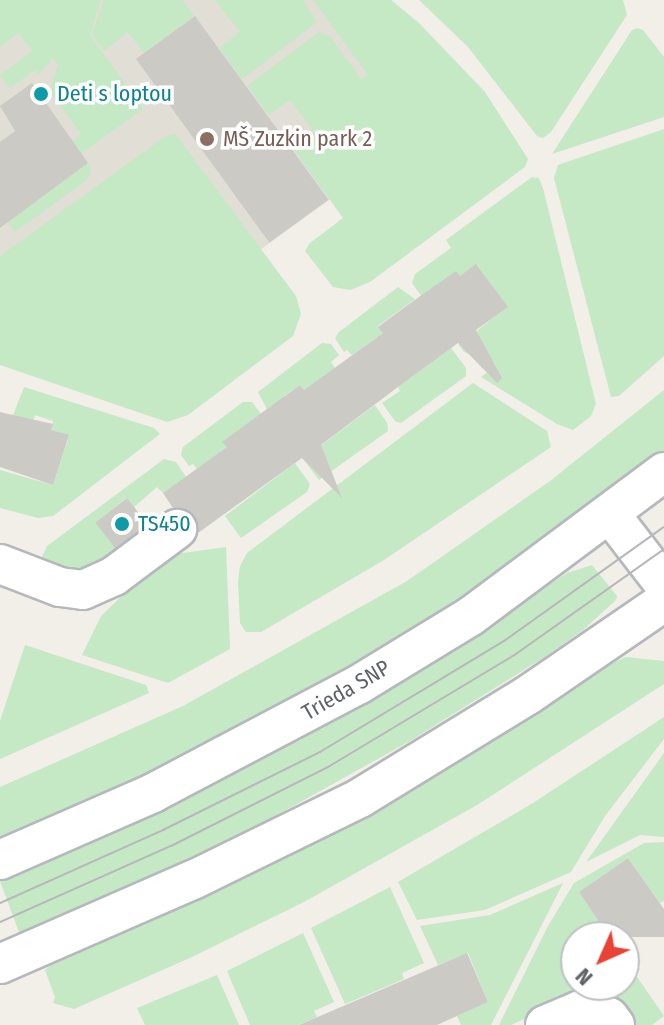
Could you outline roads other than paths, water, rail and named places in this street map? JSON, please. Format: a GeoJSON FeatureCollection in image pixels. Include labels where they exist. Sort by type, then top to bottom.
{"type":"FeatureCollection","features":[{"type":"Feature","properties":{"kind":"street","name":"Trieda SNP"},"geometry":{"type":"LineString","coordinates":[[0,860],[153,793],[358,685],[471,616],[664,472]]}},
{"type":"Feature","properties":{"kind":"street"},"geometry":{"type":"LineString","coordinates":[[610,514],[664,584]]}},
{"type":"Feature","properties":{"kind":"street"},"geometry":{"type":"LineString","coordinates":[[0,564],[60,587],[83,590],[114,576],[177,529]]}},
{"type":"Feature","properties":{"kind":"street"},"geometry":{"type":"LineString","coordinates":[[1,959],[195,879],[360,798],[528,695],[664,602]]}},
{"type":"Feature","properties":{"kind":"street"},"geometry":{"type":"LineString","coordinates":[[545,1025],[580,1010],[609,1017],[615,1025]]}},
{"type":"Feature","properties":{"kind":"tram line"},"geometry":{"type":"LineString","coordinates":[[0,903],[163,830],[320,752],[504,641],[664,527]]}},
{"type":"Feature","properties":{"kind":"tram line"},"geometry":{"type":"LineString","coordinates":[[0,922],[171,846],[328,767],[513,656],[664,549]]}},
{"type":"Feature","properties":{"kind":"place","name":"Deti s loptou"},"geometry":{"type":"Point","coordinates":[41,94]}},
{"type":"Feature","properties":{"kind":"place","name":"MŠ Zuzkin park 2"},"geometry":{"type":"Point","coordinates":[207,139]}},
{"type":"Feature","properties":{"kind":"place","name":"TS450"},"geometry":{"type":"Point","coordinates":[122,524]}}]}
